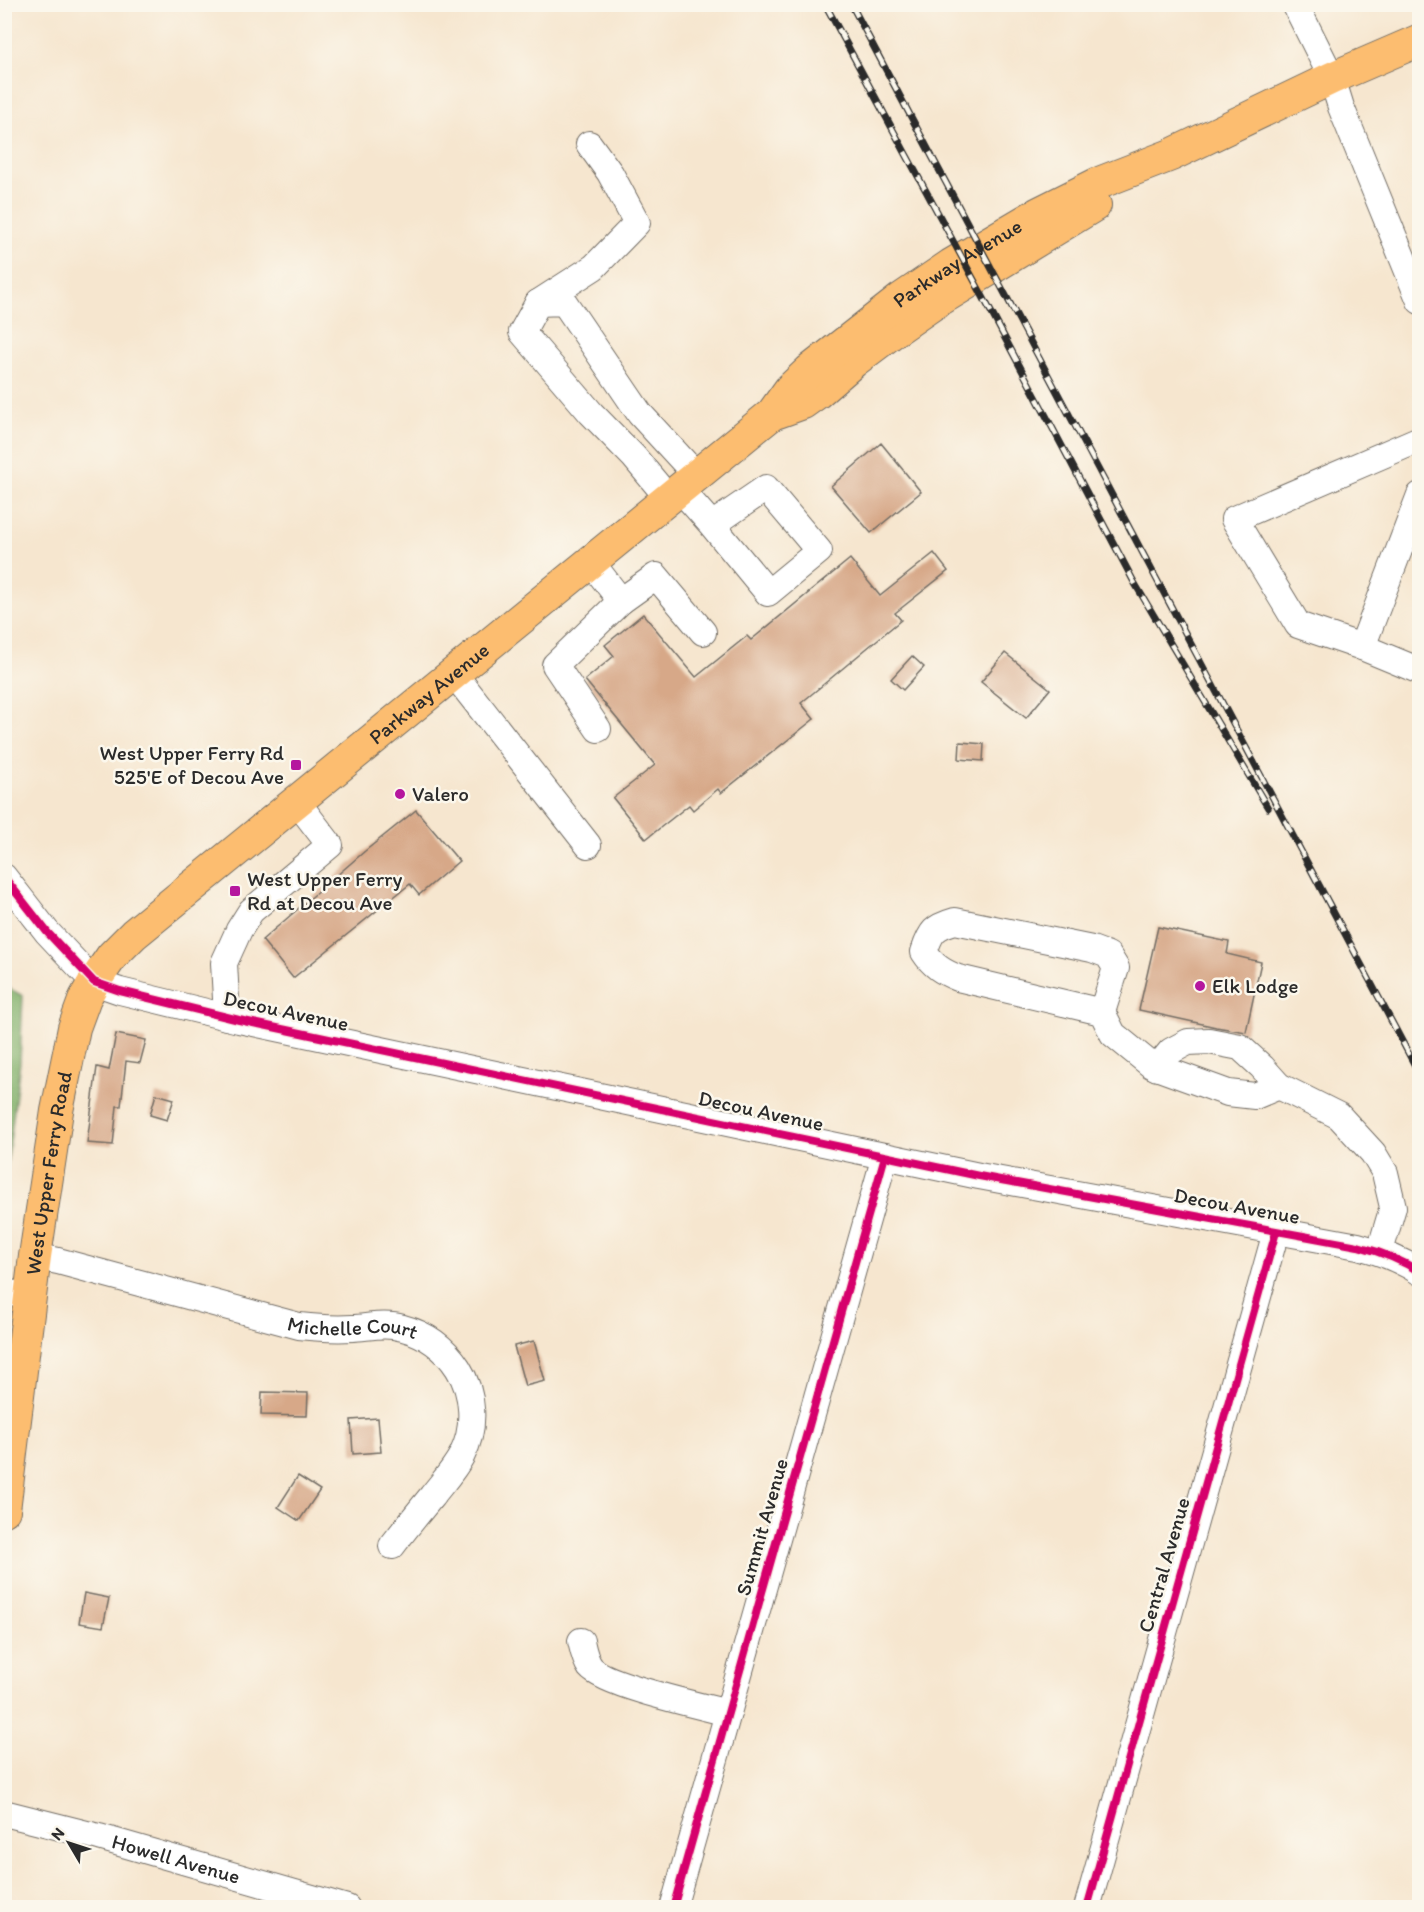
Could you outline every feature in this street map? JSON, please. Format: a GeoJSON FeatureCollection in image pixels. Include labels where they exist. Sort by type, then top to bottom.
{"type":"FeatureCollection","features":[{"type":"Feature","properties":{"kind":"main road","name":"Parkway Avenue"},"geometry":{"type":"LineString","coordinates":[[94,982],[112,956],[134,934],[772,414],[790,389],[809,371],[901,299],[951,266],[1068,197],[1171,155],[1332,78],[1419,40]]}},
{"type":"Feature","properties":{"kind":"main road","name":"West Upper Ferry Road"},"geometry":{"type":"LineString","coordinates":[[4,1510],[17,1294],[35,1256],[57,1111],[74,1028],[94,982]]}},
{"type":"Feature","properties":{"kind":"street"},"geometry":{"type":"LineString","coordinates":[[1295,4],[1332,78],[1341,107],[1419,301]]}},
{"type":"Feature","properties":{"kind":"street"},"geometry":{"type":"LineString","coordinates":[[589,144],[610,173],[637,224],[594,267],[538,303],[522,332],[591,413],[634,457],[682,488]]}},
{"type":"Feature","properties":{"kind":"street"},"geometry":{"type":"LineString","coordinates":[[538,303],[564,302],[640,414],[682,488],[712,525]]}},
{"type":"Feature","properties":{"kind":"street"},"geometry":{"type":"LineString","coordinates":[[1419,439],[1234,519],[1298,625],[1362,647],[1419,671]]}},
{"type":"Feature","properties":{"kind":"street"},"geometry":{"type":"LineString","coordinates":[[1362,647],[1419,495]]}},
{"type":"Feature","properties":{"kind":"street"},"geometry":{"type":"LineString","coordinates":[[591,562],[621,601]]}},
{"type":"Feature","properties":{"kind":"street"},"geometry":{"type":"LineString","coordinates":[[598,729],[555,665],[621,601],[656,576],[703,632]]}},
{"type":"Feature","properties":{"kind":"street"},"geometry":{"type":"LineString","coordinates":[[454,674],[588,845]]}},
{"type":"Feature","properties":{"kind":"street"},"geometry":{"type":"LineString","coordinates":[[227,1017],[224,963],[239,930],[251,911],[330,845],[297,802]]}},
{"type":"Feature","properties":{"kind":"street"},"geometry":{"type":"LineString","coordinates":[[4,877],[47,932],[94,982]]}},
{"type":"Feature","properties":{"kind":"street"},"geometry":{"type":"LineString","coordinates":[[1102,1012],[958,978],[943,972],[932,964],[924,952],[929,937],[938,926],[955,921],[1092,949],[1108,955],[1116,968],[1102,1012],[1113,1035],[1151,1065],[1228,1093],[1255,1096],[1279,1086]]}},
{"type":"Feature","properties":{"kind":"street","name":"Decou Avenue"},"geometry":{"type":"LineString","coordinates":[[94,982],[120,991],[227,1017],[979,1176],[1380,1251],[1419,1272]]}},
{"type":"Feature","properties":{"kind":"street"},"geometry":{"type":"LineString","coordinates":[[1157,1068],[1170,1051],[1188,1042],[1209,1041],[1240,1047],[1262,1066],[1279,1086],[1339,1116],[1365,1144],[1385,1173],[1393,1207],[1380,1251]]}},
{"type":"Feature","properties":{"kind":"street","name":"Summit Avenue"},"geometry":{"type":"LineString","coordinates":[[673,1908],[885,1156]]}},
{"type":"Feature","properties":{"kind":"street","name":"Central Avenue"},"geometry":{"type":"LineString","coordinates":[[1087,1908],[1276,1232]]}},
{"type":"Feature","properties":{"kind":"street","name":"Michelle Court"},"geometry":{"type":"LineString","coordinates":[[35,1256],[298,1326],[327,1329],[381,1325],[402,1327],[421,1334],[438,1345],[452,1359],[463,1376],[470,1397],[469,1437],[462,1455],[451,1472],[392,1546]]}},
{"type":"Feature","properties":{"kind":"street"},"geometry":{"type":"LineString","coordinates":[[581,1641],[591,1667],[602,1676],[640,1690],[728,1713]]}},
{"type":"Feature","properties":{"kind":"street","name":"Howell Avenue"},"geometry":{"type":"LineString","coordinates":[[4,1814],[99,1837],[347,1908]]}},
{"type":"Feature","properties":{"kind":"green space"},"geometry":{"type":"Polygon","coordinates":[[[5,982],[10,989],[23,996],[20,1062],[5,1182],[5,982]]]}},
{"type":"Feature","properties":{"kind":"building"},"geometry":{"type":"Polygon","coordinates":[[[881,443],[921,492],[871,533],[831,486],[881,443]]]}},
{"type":"Feature","properties":{"kind":"building"},"geometry":{"type":"Polygon","coordinates":[[[934,553],[948,571],[895,613],[901,620],[801,703],[814,719],[721,793],[718,789],[693,810],[689,805],[646,839],[613,798],[655,765],[585,680],[614,656],[605,645],[643,614],[696,677],[747,636],[751,640],[850,559],[880,596],[934,553]]]}},
{"type":"Feature","properties":{"kind":"building"},"geometry":{"type":"Polygon","coordinates":[[[1005,653],[1050,689],[1026,718],[981,682],[1005,653]]]}},
{"type":"Feature","properties":{"kind":"building"},"geometry":{"type":"Polygon","coordinates":[[[912,656],[924,667],[903,690],[891,679],[912,656]]]}},
{"type":"Feature","properties":{"kind":"building"},"geometry":{"type":"Polygon","coordinates":[[[960,742],[984,744],[983,761],[959,759],[960,742]]]}},
{"type":"Feature","properties":{"kind":"building"},"geometry":{"type":"Polygon","coordinates":[[[416,810],[459,861],[419,895],[410,884],[293,978],[262,940],[416,810]]]}},
{"type":"Feature","properties":{"kind":"building","name":"Elk Lodge"},"geometry":{"type":"Polygon","coordinates":[[[1158,927],[1229,942],[1227,954],[1261,962],[1246,1032],[1139,1010],[1158,927]]]}},
{"type":"Feature","properties":{"kind":"building"},"geometry":{"type":"Polygon","coordinates":[[[116,1034],[146,1040],[140,1063],[126,1061],[121,1106],[117,1106],[113,1145],[87,1143],[97,1067],[109,1070],[116,1034]]]}},
{"type":"Feature","properties":{"kind":"building"},"geometry":{"type":"Polygon","coordinates":[[[156,1094],[174,1099],[167,1120],[150,1115],[156,1094]]]}},
{"type":"Feature","properties":{"kind":"building"},"geometry":{"type":"Polygon","coordinates":[[[534,1341],[545,1381],[525,1386],[514,1346],[534,1341]]]}},
{"type":"Feature","properties":{"kind":"building"},"geometry":{"type":"Polygon","coordinates":[[[262,1392],[308,1393],[307,1416],[261,1415],[262,1392]]]}},
{"type":"Feature","properties":{"kind":"building"},"geometry":{"type":"Polygon","coordinates":[[[378,1418],[381,1452],[353,1454],[351,1420],[378,1418]]]}},
{"type":"Feature","properties":{"kind":"building"},"geometry":{"type":"Polygon","coordinates":[[[298,1476],[320,1490],[299,1521],[278,1507],[298,1476]]]}},
{"type":"Feature","properties":{"kind":"building"},"geometry":{"type":"Polygon","coordinates":[[[84,1593],[109,1598],[103,1627],[79,1623],[84,1593]]]}},
{"type":"Feature","properties":{"kind":"railway"},"geometry":{"type":"LineString","coordinates":[[825,4],[1134,582],[1268,808]]}},
{"type":"Feature","properties":{"kind":"railway"},"geometry":{"type":"LineString","coordinates":[[851,4],[1420,1075]]}},
{"type":"Feature","properties":{"kind":"cycle path"},"geometry":{"type":"LineString","coordinates":[[4,877],[47,932],[94,982],[120,991],[239,1020],[979,1176],[1358,1246],[1390,1256],[1420,1272]]}},
{"type":"Feature","properties":{"kind":"cycle path"},"geometry":{"type":"LineString","coordinates":[[673,1908],[885,1156]]}},
{"type":"Feature","properties":{"kind":"cycle path"},"geometry":{"type":"LineString","coordinates":[[1087,1908],[1276,1232]]}},
{"type":"Feature","properties":{"kind":"place","name":"West Upper Ferry Rd 525'E of Decou Ave"},"geometry":{"type":"Point","coordinates":[296,765]}},
{"type":"Feature","properties":{"kind":"place","name":"Valero"},"geometry":{"type":"Point","coordinates":[400,794]}},
{"type":"Feature","properties":{"kind":"place","name":"West Upper Ferry Rd at Decou Ave"},"geometry":{"type":"Point","coordinates":[235,891]}},
{"type":"Feature","properties":{"kind":"place","name":"Elk Lodge"},"geometry":{"type":"Point","coordinates":[1200,986]}}]}
